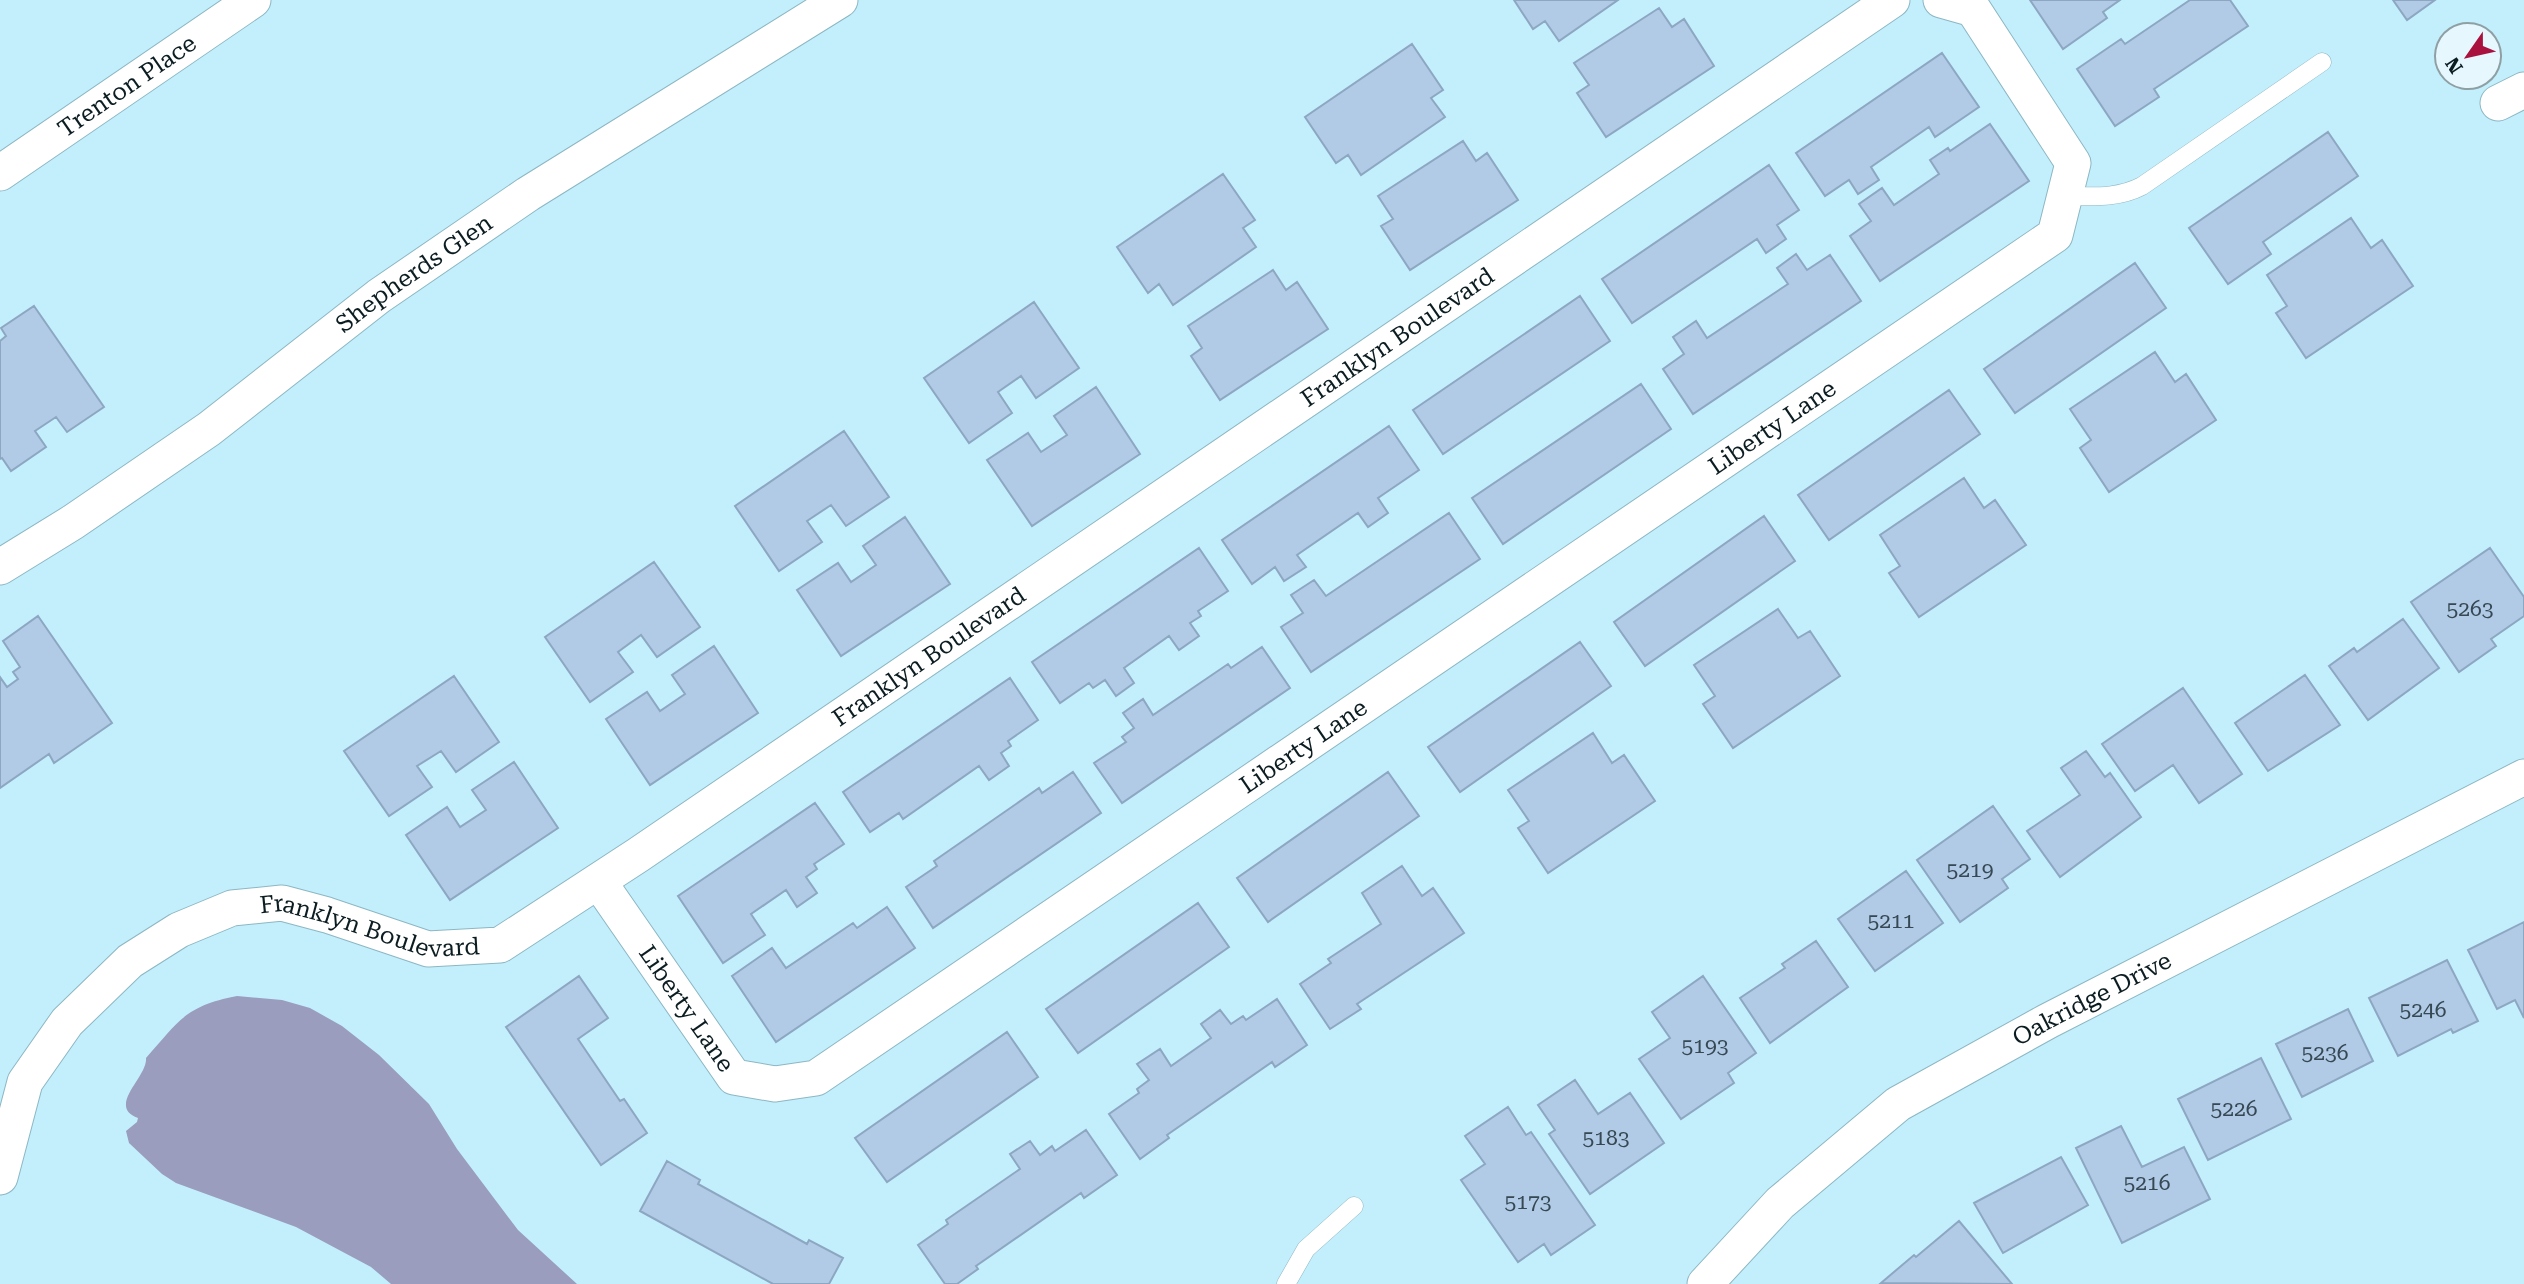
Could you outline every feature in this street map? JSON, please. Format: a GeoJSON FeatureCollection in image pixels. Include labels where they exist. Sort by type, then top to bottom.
{"type":"FeatureCollection","features":[{"type":"Feature","properties":{"kind":"street","name":"Trenton Place"},"geometry":{"type":"LineString","coordinates":[[0,173],[253,0]]}},
{"type":"Feature","properties":{"kind":"street","name":"Shepherds Glen"},"geometry":{"type":"LineString","coordinates":[[0,566],[73,522],[209,429],[379,296],[528,194],[840,0]]}},
{"type":"Feature","properties":{"kind":"street","name":"Franklyn Boulevard"},"geometry":{"type":"LineString","coordinates":[[0,1177],[25,1082],[67,1022],[130,961],[179,930],[232,908],[282,903],[428,949],[500,945],[599,882],[1892,0]]}},
{"type":"Feature","properties":{"kind":"street"},"geometry":{"type":"LineString","coordinates":[[1941,0],[1973,9],[2073,163],[2065,196]]}},
{"type":"Feature","properties":{"kind":"street","name":"Liberty Lane"},"geometry":{"type":"LineString","coordinates":[[599,882],[734,1077],[775,1084],[816,1078],[2055,235],[2065,196]]}},
{"type":"Feature","properties":{"kind":"street","name":"Oakridge Drive"},"geometry":{"type":"LineString","coordinates":[[1705,1284],[1780,1203],[1898,1104],[2048,1021],[2524,778]]}},
{"type":"Feature","properties":{"kind":"lane"},"geometry":{"type":"LineString","coordinates":[[2065,196],[2109,197],[2127,194],[2322,62]]}},
{"type":"Feature","properties":{"kind":"lane"},"geometry":{"type":"LineString","coordinates":[[1286,1284],[1307,1249],[1353,1206]]}},
{"type":"Feature","properties":{"kind":"water"},"geometry":{"type":"Polygon","coordinates":[[[237,996],[282,1000],[310,1008],[342,1026],[379,1055],[429,1104],[457,1149],[518,1230],[577,1284],[391,1284],[371,1267],[296,1227],[176,1183],[162,1174],[129,1143],[126,1131],[138,1118],[129,1113],[127,1099],[145,1066],[146,1058],[184,1017],[205,1005],[237,996]]]}},
{"type":"Feature","properties":{"kind":"building"},"geometry":{"type":"Polygon","coordinates":[[[1514,0],[1618,0],[1559,41],[1545,21],[1533,29],[1514,0]]]}},
{"type":"Feature","properties":{"kind":"building"},"geometry":{"type":"Polygon","coordinates":[[[2030,0],[2120,0],[2103,12],[2107,18],[2063,49],[2030,0]]]}},
{"type":"Feature","properties":{"kind":"building"},"geometry":{"type":"Polygon","coordinates":[[[2190,0],[2230,0],[2248,26],[2154,89],[2159,97],[2115,126],[2077,69],[2121,39],[2125,44],[2190,0]]]}},
{"type":"Feature","properties":{"kind":"building"},"geometry":{"type":"Polygon","coordinates":[[[2393,0],[2435,0],[2407,20],[2393,0]]]}},
{"type":"Feature","properties":{"kind":"building"},"geometry":{"type":"Polygon","coordinates":[[[1659,8],[1672,27],[1684,19],[1714,66],[1606,137],[1577,93],[1589,85],[1574,63],[1659,8]]]}},
{"type":"Feature","properties":{"kind":"building"},"geometry":{"type":"Polygon","coordinates":[[[1412,44],[1443,90],[1431,98],[1445,117],[1361,175],[1348,155],[1336,163],[1305,117],[1412,44]]]}},
{"type":"Feature","properties":{"kind":"building"},"geometry":{"type":"Polygon","coordinates":[[[1942,53],[1979,107],[1935,137],[1929,127],[1871,167],[1879,180],[1858,194],[1849,180],[1825,196],[1796,153],[1942,53]]]}},
{"type":"Feature","properties":{"kind":"building"},"geometry":{"type":"Polygon","coordinates":[[[1990,124],[2029,181],[1880,281],[1850,236],[1871,221],[1859,204],[1882,188],[1894,205],[1939,174],[1930,160],[1948,148],[1950,151],[1990,124]]]}},
{"type":"Feature","properties":{"kind":"building"},"geometry":{"type":"Polygon","coordinates":[[[2328,132],[2358,176],[2263,242],[2271,254],[2228,284],[2189,228],[2328,132]]]}},
{"type":"Feature","properties":{"kind":"building"},"geometry":{"type":"Polygon","coordinates":[[[1463,141],[1476,161],[1487,153],[1518,200],[1410,270],[1381,226],[1393,219],[1378,196],[1463,141]]]}},
{"type":"Feature","properties":{"kind":"building"},"geometry":{"type":"Polygon","coordinates":[[[1769,165],[1799,210],[1777,225],[1786,239],[1766,253],[1757,239],[1632,323],[1602,279],[1769,165]]]}},
{"type":"Feature","properties":{"kind":"building"},"geometry":{"type":"Polygon","coordinates":[[[1223,174],[1255,220],[1243,228],[1256,247],[1173,305],[1159,284],[1148,293],[1117,247],[1223,174]]]}},
{"type":"Feature","properties":{"kind":"building"},"geometry":{"type":"Polygon","coordinates":[[[2351,218],[2371,248],[2382,240],[2413,286],[2306,358],[2276,313],[2287,306],[2267,275],[2351,218]]]}},
{"type":"Feature","properties":{"kind":"building"},"geometry":{"type":"Polygon","coordinates":[[[1796,254],[1807,270],[1830,255],[1861,301],[1693,414],[1663,369],[1684,354],[1673,337],[1696,321],[1707,338],[1788,284],[1777,268],[1796,254]]]}},
{"type":"Feature","properties":{"kind":"building"},"geometry":{"type":"Polygon","coordinates":[[[2135,263],[2166,308],[2015,413],[1984,369],[2135,263]]]}},
{"type":"Feature","properties":{"kind":"building"},"geometry":{"type":"Polygon","coordinates":[[[1273,270],[1286,290],[1297,282],[1328,329],[1220,400],[1191,356],[1202,348],[1188,326],[1273,270]]]}},
{"type":"Feature","properties":{"kind":"building"},"geometry":{"type":"Polygon","coordinates":[[[1580,296],[1610,341],[1443,454],[1413,410],[1580,296]]]}},
{"type":"Feature","properties":{"kind":"building"},"geometry":{"type":"Polygon","coordinates":[[[1034,302],[1079,368],[1036,398],[1021,376],[998,392],[1012,413],[969,443],[924,378],[1034,302]]]}},
{"type":"Feature","properties":{"kind":"building"},"geometry":{"type":"Polygon","coordinates":[[[34,306],[104,407],[67,432],[56,417],[35,431],[46,447],[11,471],[2,458],[0,459],[0,341],[6,336],[1,328],[34,306]]]}},
{"type":"Feature","properties":{"kind":"building"},"geometry":{"type":"Polygon","coordinates":[[[2155,352],[2175,382],[2186,374],[2216,420],[2109,492],[2080,448],[2091,440],[2070,409],[2155,352]]]}},
{"type":"Feature","properties":{"kind":"building"},"geometry":{"type":"Polygon","coordinates":[[[1641,384],[1671,429],[1503,544],[1472,498],[1641,384]]]}},
{"type":"Feature","properties":{"kind":"building"},"geometry":{"type":"Polygon","coordinates":[[[1096,387],[1140,454],[1032,526],[987,460],[1028,433],[1041,452],[1067,435],[1054,416],[1096,387]]]}},
{"type":"Feature","properties":{"kind":"building"},"geometry":{"type":"Polygon","coordinates":[[[1949,390],[1980,434],[1829,540],[1798,495],[1949,390]]]}},
{"type":"Feature","properties":{"kind":"building"},"geometry":{"type":"Polygon","coordinates":[[[1389,426],[1419,470],[1378,498],[1388,513],[1368,527],[1358,513],[1297,555],[1306,567],[1284,581],[1275,567],[1252,584],[1222,540],[1389,426]]]}},
{"type":"Feature","properties":{"kind":"building"},"geometry":{"type":"Polygon","coordinates":[[[844,431],[889,497],[846,526],[831,505],[807,521],[822,542],[779,571],[735,506],[844,431]]]}},
{"type":"Feature","properties":{"kind":"building"},"geometry":{"type":"Polygon","coordinates":[[[1964,478],[1984,508],[1995,500],[2026,545],[1919,617],[1889,573],[1900,566],[1880,535],[1964,478]]]}},
{"type":"Feature","properties":{"kind":"building"},"geometry":{"type":"Polygon","coordinates":[[[1449,513],[1480,559],[1311,672],[1281,627],[1303,613],[1291,595],[1314,580],[1326,596],[1449,513]]]}},
{"type":"Feature","properties":{"kind":"building"},"geometry":{"type":"Polygon","coordinates":[[[1764,516],[1795,561],[1645,666],[1614,622],[1764,516]]]}},
{"type":"Feature","properties":{"kind":"building"},"geometry":{"type":"Polygon","coordinates":[[[905,517],[950,584],[841,656],[797,590],[838,563],[851,582],[876,565],[863,546],[905,517]]]}},
{"type":"Feature","properties":{"kind":"building"},"geometry":{"type":"Polygon","coordinates":[[[1199,548],[1228,591],[1198,611],[1201,616],[1190,623],[1199,636],[1179,650],[1169,636],[1124,668],[1134,683],[1116,696],[1105,680],[1093,688],[1089,683],[1060,703],[1032,662],[1199,548]]]}},
{"type":"Feature","properties":{"kind":"building"},"geometry":{"type":"Polygon","coordinates":[[[2490,548],[2524,597],[2524,616],[2491,639],[2496,646],[2459,672],[2411,602],[2490,548]]]}},
{"type":"Feature","properties":{"kind":"building"},"geometry":{"type":"Polygon","coordinates":[[[654,562],[700,627],[657,657],[641,635],[618,652],[633,672],[590,702],[545,637],[654,562]]]}},
{"type":"Feature","properties":{"kind":"building"},"geometry":{"type":"Polygon","coordinates":[[[1778,609],[1798,638],[1810,631],[1840,676],[1733,748],[1703,704],[1715,696],[1694,665],[1778,609]]]}},
{"type":"Feature","properties":{"kind":"building"},"geometry":{"type":"Polygon","coordinates":[[[38,616],[112,723],[54,763],[49,754],[0,788],[0,677],[7,687],[18,679],[13,672],[20,667],[3,641],[38,616]]]}},
{"type":"Feature","properties":{"kind":"building"},"geometry":{"type":"Polygon","coordinates":[[[2403,619],[2439,668],[2368,720],[2329,666],[2354,648],[2357,652],[2403,619]]]}},
{"type":"Feature","properties":{"kind":"building"},"geometry":{"type":"Polygon","coordinates":[[[1580,642],[1611,686],[1460,792],[1428,747],[1580,642]]]}},
{"type":"Feature","properties":{"kind":"building"},"geometry":{"type":"Polygon","coordinates":[[[714,646],[758,713],[650,785],[606,719],[647,692],[660,711],[685,694],[672,675],[714,646]]]}},
{"type":"Feature","properties":{"kind":"building"},"geometry":{"type":"Polygon","coordinates":[[[1262,647],[1290,688],[1122,803],[1094,763],[1126,742],[1122,737],[1134,728],[1123,713],[1143,699],[1153,715],[1228,664],[1231,668],[1262,647]]]}},
{"type":"Feature","properties":{"kind":"building"},"geometry":{"type":"Polygon","coordinates":[[[2305,675],[2340,725],[2268,771],[2235,723],[2305,675]]]}},
{"type":"Feature","properties":{"kind":"building"},"geometry":{"type":"Polygon","coordinates":[[[454,676],[499,742],[456,772],[441,751],[417,766],[432,787],[389,816],[344,751],[454,676]]]}},
{"type":"Feature","properties":{"kind":"building"},"geometry":{"type":"Polygon","coordinates":[[[1010,678],[1038,720],[1008,741],[1011,746],[1001,753],[1009,766],[989,780],[979,766],[903,819],[899,813],[870,832],[843,792],[1010,678]]]}},
{"type":"Feature","properties":{"kind":"building"},"geometry":{"type":"Polygon","coordinates":[[[2183,688],[2242,774],[2199,803],[2173,765],[2135,791],[2102,744],[2183,688]]]}},
{"type":"Feature","properties":{"kind":"building"},"geometry":{"type":"Polygon","coordinates":[[[1593,733],[1612,763],[1624,755],[1655,801],[1548,873],[1518,828],[1529,821],[1508,790],[1593,733]]]}},
{"type":"Feature","properties":{"kind":"building"},"geometry":{"type":"Polygon","coordinates":[[[2086,751],[2105,777],[2110,773],[2141,817],[2060,877],[2027,831],[2080,795],[2061,768],[2086,751]]]}},
{"type":"Feature","properties":{"kind":"building"},"geometry":{"type":"Polygon","coordinates":[[[514,762],[558,828],[450,900],[406,835],[447,807],[460,827],[486,810],[472,790],[514,762]]]}},
{"type":"Feature","properties":{"kind":"building"},"geometry":{"type":"Polygon","coordinates":[[[1073,772],[1101,813],[933,928],[906,887],[937,866],[934,861],[1039,788],[1042,793],[1073,772]]]}},
{"type":"Feature","properties":{"kind":"building"},"geometry":{"type":"Polygon","coordinates":[[[1388,772],[1419,816],[1268,922],[1237,878],[1388,772]]]}},
{"type":"Feature","properties":{"kind":"building"},"geometry":{"type":"Polygon","coordinates":[[[815,803],[844,844],[814,864],[817,869],[806,877],[817,893],[797,907],[786,890],[751,914],[765,935],[723,963],[678,896],[815,803]]]}},
{"type":"Feature","properties":{"kind":"building"},"geometry":{"type":"Polygon","coordinates":[[[1993,806],[2030,859],[2002,879],[2008,888],[1960,922],[1917,860],[1993,806]]]}},
{"type":"Feature","properties":{"kind":"building"},"geometry":{"type":"Polygon","coordinates":[[[1402,866],[1422,896],[1433,888],[1464,933],[1357,1004],[1361,1009],[1330,1029],[1300,984],[1331,963],[1328,959],[1381,924],[1362,893],[1402,866]]]}},
{"type":"Feature","properties":{"kind":"building"},"geometry":{"type":"Polygon","coordinates":[[[1906,871],[1943,923],[1875,971],[1838,919],[1906,871]]]}},
{"type":"Feature","properties":{"kind":"building"},"geometry":{"type":"Polygon","coordinates":[[[1198,903],[1229,947],[1078,1053],[1046,1009],[1198,903]]]}},
{"type":"Feature","properties":{"kind":"building"},"geometry":{"type":"Polygon","coordinates":[[[887,907],[915,948],[776,1042],[732,976],[772,948],[786,968],[853,923],[857,928],[887,907]]]}},
{"type":"Feature","properties":{"kind":"building"},"geometry":{"type":"Polygon","coordinates":[[[2524,922],[2524,1018],[2515,1000],[2497,1009],[2468,950],[2524,922]]]}},
{"type":"Feature","properties":{"kind":"building"},"geometry":{"type":"Polygon","coordinates":[[[1816,941],[1848,987],[1770,1043],[1740,998],[1785,968],[1782,964],[1816,941]]]}},
{"type":"Feature","properties":{"kind":"building"},"geometry":{"type":"Polygon","coordinates":[[[2447,960],[2478,1021],[2453,1033],[2451,1029],[2398,1056],[2369,998],[2447,960]]]}},
{"type":"Feature","properties":{"kind":"building"},"geometry":{"type":"Polygon","coordinates":[[[579,976],[608,1018],[578,1039],[620,1101],[624,1099],[647,1133],[601,1165],[506,1027],[579,976]]]}},
{"type":"Feature","properties":{"kind":"building"},"geometry":{"type":"Polygon","coordinates":[[[1703,976],[1756,1053],[1728,1073],[1734,1083],[1681,1119],[1639,1059],[1670,1038],[1652,1012],[1703,976]]]}},
{"type":"Feature","properties":{"kind":"building"},"geometry":{"type":"Polygon","coordinates":[[[1277,999],[1307,1045],[1275,1067],[1272,1062],[1167,1135],[1169,1138],[1140,1159],[1109,1114],[1139,1093],[1137,1089],[1149,1080],[1137,1064],[1160,1049],[1171,1066],[1211,1038],[1201,1024],[1220,1010],[1231,1024],[1243,1016],[1246,1020],[1277,999]]]}},
{"type":"Feature","properties":{"kind":"building"},"geometry":{"type":"Polygon","coordinates":[[[2348,1009],[2373,1061],[2302,1097],[2276,1044],[2348,1009]]]}},
{"type":"Feature","properties":{"kind":"building"},"geometry":{"type":"Polygon","coordinates":[[[1007,1032],[1038,1077],[887,1182],[855,1138],[1007,1032]]]}},
{"type":"Feature","properties":{"kind":"building"},"geometry":{"type":"Polygon","coordinates":[[[2261,1058],[2291,1119],[2208,1160],[2178,1099],[2261,1058]]]}},
{"type":"Feature","properties":{"kind":"building"},"geometry":{"type":"Polygon","coordinates":[[[1575,1080],[1598,1114],[1630,1093],[1664,1143],[1590,1194],[1549,1134],[1555,1130],[1538,1105],[1575,1080]]]}},
{"type":"Feature","properties":{"kind":"building"},"geometry":{"type":"Polygon","coordinates":[[[1508,1107],[1526,1135],[1531,1132],[1595,1225],[1551,1255],[1544,1244],[1518,1262],[1461,1180],[1485,1164],[1465,1136],[1508,1107]]]}},
{"type":"Feature","properties":{"kind":"building"},"geometry":{"type":"Polygon","coordinates":[[[2121,1126],[2142,1167],[2184,1147],[2210,1199],[2122,1243],[2076,1148],[2121,1126]]]}},
{"type":"Feature","properties":{"kind":"building"},"geometry":{"type":"Polygon","coordinates":[[[1086,1130],[1117,1175],[1084,1198],[1081,1193],[976,1266],[978,1269],[957,1284],[945,1284],[918,1245],[948,1224],[946,1220],[1020,1169],[1010,1154],[1030,1141],[1040,1155],[1052,1146],[1055,1151],[1086,1130]]]}},
{"type":"Feature","properties":{"kind":"building"},"geometry":{"type":"Polygon","coordinates":[[[2061,1157],[2088,1205],[2003,1253],[1974,1203],[2061,1157]]]}},
{"type":"Feature","properties":{"kind":"building"},"geometry":{"type":"Polygon","coordinates":[[[667,1161],[700,1180],[698,1184],[807,1244],[809,1240],[843,1258],[829,1284],[773,1284],[640,1211],[667,1161]]]}},
{"type":"Feature","properties":{"kind":"building"},"geometry":{"type":"Polygon","coordinates":[[[1959,1221],[2012,1284],[1881,1283],[1914,1255],[1916,1257],[1959,1221]]]}}]}
